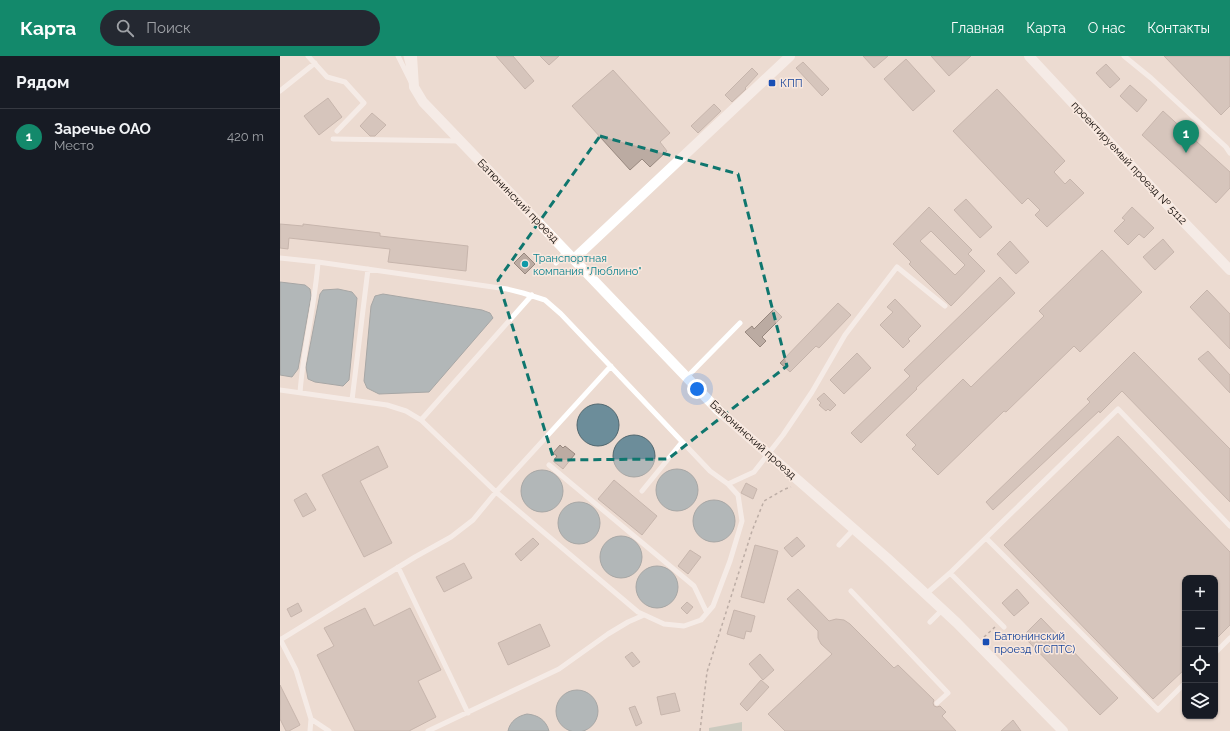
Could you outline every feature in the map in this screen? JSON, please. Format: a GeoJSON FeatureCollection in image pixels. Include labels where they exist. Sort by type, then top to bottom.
{"type":"FeatureCollection","features":[{"type":"Feature","properties":{"kind":"street","name":"Батюнинский проезд"},"geometry":{"type":"LineString","coordinates":[[412,56],[414,87],[423,102],[718,410],[926,594],[1063,731]]}},
{"type":"Feature","properties":{"kind":"street"},"geometry":{"type":"LineString","coordinates":[[574,259],[584,247],[790,56]]}},
{"type":"Feature","properties":{"kind":"street","name":"проектируемый проезд № 5112"},"geometry":{"type":"LineString","coordinates":[[1030,56],[1230,270]]}},
{"type":"Feature","properties":{"kind":"lane"},"geometry":{"type":"LineString","coordinates":[[308,56],[327,77],[345,82],[364,103],[337,131]]}},
{"type":"Feature","properties":{"kind":"lane"},"geometry":{"type":"LineString","coordinates":[[398,56],[414,87]]}},
{"type":"Feature","properties":{"kind":"lane"},"geometry":{"type":"LineString","coordinates":[[406,56],[414,87]]}},
{"type":"Feature","properties":{"kind":"lane"},"geometry":{"type":"LineString","coordinates":[[1124,56],[1226,147],[1230,153]]}},
{"type":"Feature","properties":{"kind":"lane"},"geometry":{"type":"LineString","coordinates":[[280,91],[314,63]]}},
{"type":"Feature","properties":{"kind":"lane"},"geometry":{"type":"LineString","coordinates":[[333,139],[460,141]]}},
{"type":"Feature","properties":{"kind":"lane"},"geometry":{"type":"LineString","coordinates":[[556,263],[566,251]]}},
{"type":"Feature","properties":{"kind":"lane"},"geometry":{"type":"LineString","coordinates":[[280,258],[507,289],[545,300],[561,314],[710,471],[728,484],[738,495],[742,521],[730,561],[713,606],[701,620],[684,626],[664,624],[644,615],[638,612],[496,492],[422,420],[406,411],[387,405],[280,390]]}},
{"type":"Feature","properties":{"kind":"lane"},"geometry":{"type":"LineString","coordinates":[[300,393],[316,286],[318,262]]}},
{"type":"Feature","properties":{"kind":"lane"},"geometry":{"type":"LineString","coordinates":[[728,484],[754,472],[783,435],[804,404],[845,335],[897,267],[945,306]]}},
{"type":"Feature","properties":{"kind":"lane"},"geometry":{"type":"LineString","coordinates":[[352,400],[368,269]]}},
{"type":"Feature","properties":{"kind":"lane"},"geometry":{"type":"LineString","coordinates":[[422,420],[532,295]]}},
{"type":"Feature","properties":{"kind":"lane"},"geometry":{"type":"LineString","coordinates":[[687,377],[740,323]]}},
{"type":"Feature","properties":{"kind":"lane"},"geometry":{"type":"LineString","coordinates":[[310,731],[311,719],[296,670],[280,639],[451,537],[474,520],[496,492],[610,366]]}},
{"type":"Feature","properties":{"kind":"lane"},"geometry":{"type":"LineString","coordinates":[[926,594],[950,573],[1118,409],[1230,526]]}},
{"type":"Feature","properties":{"kind":"lane"},"geometry":{"type":"LineString","coordinates":[[642,491],[682,442]]}},
{"type":"Feature","properties":{"kind":"lane"},"geometry":{"type":"LineString","coordinates":[[549,465],[694,586],[707,613]]}},
{"type":"Feature","properties":{"kind":"lane"},"geometry":{"type":"LineString","coordinates":[[839,545],[854,529]]}},
{"type":"Feature","properties":{"kind":"lane"},"geometry":{"type":"LineString","coordinates":[[986,538],[1158,710],[1182,686]]}},
{"type":"Feature","properties":{"kind":"lane"},"geometry":{"type":"LineString","coordinates":[[398,568],[468,713]]}},
{"type":"Feature","properties":{"kind":"lane"},"geometry":{"type":"LineString","coordinates":[[950,573],[1004,627]]}},
{"type":"Feature","properties":{"kind":"lane"},"geometry":{"type":"LineString","coordinates":[[851,591],[948,693],[937,703]]}},
{"type":"Feature","properties":{"kind":"lane"},"geometry":{"type":"LineString","coordinates":[[930,622],[942,610]]}},
{"type":"Feature","properties":{"kind":"lane"},"geometry":{"type":"LineString","coordinates":[[428,731],[559,669],[608,634],[628,622],[644,615]]}},
{"type":"Feature","properties":{"kind":"lane"},"geometry":{"type":"LineString","coordinates":[[1218,650],[1230,638]]}},
{"type":"Feature","properties":{"kind":"lane"},"geometry":{"type":"LineString","coordinates":[[311,719],[329,731]]}},
{"type":"Feature","properties":{"kind":"path"},"geometry":{"type":"LineString","coordinates":[[700,731],[707,672],[752,531],[764,501],[785,489],[802,484]]}},
{"type":"Feature","properties":{"kind":"path"},"geometry":{"type":"LineString","coordinates":[[977,644],[1000,622]]}},
{"type":"Feature","properties":{"kind":"highlighted area"},"geometry":{"type":"Polygon","coordinates":[[[600,136],[738,174],[787,366],[668,459],[554,460],[498,280],[600,136]]]}},
{"type":"Feature","properties":{"kind":"green space"},"geometry":{"type":"Polygon","coordinates":[[[742,722],[742,731],[709,731],[709,728],[742,722]]]}},
{"type":"Feature","properties":{"kind":"water"},"geometry":{"type":"Polygon","coordinates":[[[280,282],[305,285],[310,289],[311,296],[298,369],[292,377],[280,375],[280,282]]]}},
{"type":"Feature","properties":{"kind":"water"},"geometry":{"type":"Polygon","coordinates":[[[338,289],[352,292],[357,298],[349,380],[343,386],[315,382],[308,379],[306,367],[320,294],[323,290],[338,289]]]}},
{"type":"Feature","properties":{"kind":"water"},"geometry":{"type":"Polygon","coordinates":[[[383,294],[482,310],[490,313],[493,318],[429,392],[379,394],[367,388],[364,381],[371,306],[375,296],[383,294]]]}},
{"type":"Feature","properties":{"kind":"water"},"geometry":{"type":"Polygon","coordinates":[[[594,404],[602,404],[610,407],[616,413],[619,425],[616,437],[610,443],[602,446],[594,446],[586,443],[580,437],[577,429],[577,421],[580,413],[586,407],[594,404]]]}},
{"type":"Feature","properties":{"kind":"water"},"geometry":{"type":"Polygon","coordinates":[[[630,435],[638,435],[646,438],[652,444],[655,456],[652,468],[646,474],[638,477],[630,477],[622,474],[616,468],[613,460],[613,452],[616,444],[622,438],[630,435]]]}},
{"type":"Feature","properties":{"kind":"water"},"geometry":{"type":"Polygon","coordinates":[[[673,469],[681,469],[689,472],[695,478],[698,490],[695,502],[689,508],[681,511],[673,511],[665,508],[659,502],[656,494],[656,486],[659,478],[665,472],[673,469]]]}},
{"type":"Feature","properties":{"kind":"water"},"geometry":{"type":"Polygon","coordinates":[[[538,470],[546,470],[554,473],[560,479],[563,491],[560,503],[554,509],[546,512],[538,512],[530,509],[524,503],[521,495],[521,487],[524,479],[530,473],[538,470]]]}},
{"type":"Feature","properties":{"kind":"water"},"geometry":{"type":"Polygon","coordinates":[[[710,500],[718,500],[726,503],[732,509],[735,521],[732,533],[726,539],[718,542],[710,542],[702,539],[696,533],[693,525],[693,517],[696,509],[702,503],[710,500]]]}},
{"type":"Feature","properties":{"kind":"water"},"geometry":{"type":"Polygon","coordinates":[[[575,502],[583,502],[591,505],[597,511],[600,523],[597,535],[591,541],[583,544],[575,544],[567,541],[561,535],[558,527],[558,519],[561,511],[567,505],[575,502]]]}},
{"type":"Feature","properties":{"kind":"water"},"geometry":{"type":"Polygon","coordinates":[[[617,536],[625,536],[633,539],[639,545],[642,557],[639,569],[633,575],[625,578],[617,578],[609,575],[603,569],[600,561],[600,553],[603,545],[609,539],[617,536]]]}},
{"type":"Feature","properties":{"kind":"water"},"geometry":{"type":"Polygon","coordinates":[[[653,566],[661,566],[669,569],[675,575],[678,587],[675,599],[669,605],[661,608],[653,608],[645,605],[639,599],[636,591],[636,583],[639,575],[645,569],[653,566]]]}},
{"type":"Feature","properties":{"kind":"water"},"geometry":{"type":"Polygon","coordinates":[[[577,690],[592,696],[598,711],[592,726],[577,732],[562,726],[556,711],[562,696],[577,690]]]}},
{"type":"Feature","properties":{"kind":"water"},"geometry":{"type":"Polygon","coordinates":[[[527,714],[544,721],[549,731],[508,731],[509,727],[515,720],[527,714]]]}},
{"type":"Feature","properties":{"kind":"building"},"geometry":{"type":"Polygon","coordinates":[[[496,56],[513,56],[534,81],[525,89],[496,56]]]}},
{"type":"Feature","properties":{"kind":"building"},"geometry":{"type":"Polygon","coordinates":[[[540,56],[559,56],[549,65],[540,56]]]}},
{"type":"Feature","properties":{"kind":"building"},"geometry":{"type":"Polygon","coordinates":[[[863,56],[888,56],[874,68],[863,56]]]}},
{"type":"Feature","properties":{"kind":"building"},"geometry":{"type":"Polygon","coordinates":[[[931,56],[971,56],[949,76],[931,56]]]}},
{"type":"Feature","properties":{"kind":"building"},"geometry":{"type":"Polygon","coordinates":[[[1164,56],[1230,56],[1230,106],[1221,115],[1164,56]]]}},
{"type":"Feature","properties":{"kind":"building"},"geometry":{"type":"Polygon","coordinates":[[[906,59],[935,91],[913,111],[884,79],[906,59]]]}},
{"type":"Feature","properties":{"kind":"building"},"geometry":{"type":"Polygon","coordinates":[[[803,62],[829,89],[822,96],[796,68],[803,62]]]}},
{"type":"Feature","properties":{"kind":"building"},"geometry":{"type":"Polygon","coordinates":[[[1106,64],[1120,79],[1110,88],[1096,73],[1106,64]]]}},
{"type":"Feature","properties":{"kind":"building"},"geometry":{"type":"Polygon","coordinates":[[[752,68],[758,74],[745,88],[746,89],[732,102],[725,95],[752,68]]]}},
{"type":"Feature","properties":{"kind":"building"},"geometry":{"type":"Polygon","coordinates":[[[613,70],[670,133],[660,142],[667,151],[650,167],[642,159],[630,170],[572,106],[613,70]]]}},
{"type":"Feature","properties":{"kind":"building"},"geometry":{"type":"Polygon","coordinates":[[[1130,85],[1147,100],[1137,112],[1120,96],[1130,85]]]}},
{"type":"Feature","properties":{"kind":"building"},"geometry":{"type":"Polygon","coordinates":[[[997,89],[1065,161],[1054,172],[1065,184],[1070,179],[1084,193],[1047,227],[1035,215],[1040,210],[1028,198],[1022,204],[953,131],[997,89]]]}},
{"type":"Feature","properties":{"kind":"building"},"geometry":{"type":"Polygon","coordinates":[[[328,98],[342,117],[319,135],[304,116],[328,98]]]}},
{"type":"Feature","properties":{"kind":"building"},"geometry":{"type":"Polygon","coordinates":[[[714,104],[721,111],[698,133],[691,126],[714,104]]]}},
{"type":"Feature","properties":{"kind":"building"},"geometry":{"type":"Polygon","coordinates":[[[1163,111],[1230,172],[1230,188],[1216,203],[1142,135],[1163,111]]]}},
{"type":"Feature","properties":{"kind":"building"},"geometry":{"type":"Polygon","coordinates":[[[372,113],[386,125],[375,136],[370,136],[360,126],[372,113]]]}},
{"type":"Feature","properties":{"kind":"building"},"geometry":{"type":"Polygon","coordinates":[[[966,199],[992,227],[980,238],[954,210],[966,199]]]}},
{"type":"Feature","properties":{"kind":"building"},"geometry":{"type":"Polygon","coordinates":[[[929,207],[972,250],[968,254],[985,271],[951,306],[909,264],[911,262],[893,244],[929,207]],[[931,231],[920,241],[955,275],[965,265],[931,231]]]}},
{"type":"Feature","properties":{"kind":"building"},"geometry":{"type":"Polygon","coordinates":[[[1132,207],[1154,228],[1144,238],[1139,234],[1128,245],[1114,231],[1125,220],[1122,218],[1132,207]]]}},
{"type":"Feature","properties":{"kind":"building"},"geometry":{"type":"Polygon","coordinates":[[[280,224],[303,226],[303,224],[380,233],[380,236],[468,246],[466,271],[388,262],[390,249],[289,238],[288,249],[280,248],[280,224]]]}},
{"type":"Feature","properties":{"kind":"building"},"geometry":{"type":"Polygon","coordinates":[[[1163,239],[1174,252],[1155,270],[1143,257],[1163,239]]]}},
{"type":"Feature","properties":{"kind":"building"},"geometry":{"type":"Polygon","coordinates":[[[1010,241],[1029,262],[1016,274],[997,254],[1010,241]]]}},
{"type":"Feature","properties":{"kind":"building"},"geometry":{"type":"Polygon","coordinates":[[[1102,250],[1142,292],[1080,352],[1074,346],[938,475],[912,449],[916,445],[906,435],[963,379],[971,387],[1044,316],[1039,311],[1102,250]]]}},
{"type":"Feature","properties":{"kind":"building","name":"Транспортная компания \"Люблино\""},"geometry":{"type":"Polygon","coordinates":[[[524,253],[535,264],[525,274],[514,263],[524,253]]]}},
{"type":"Feature","properties":{"kind":"building"},"geometry":{"type":"Polygon","coordinates":[[[1000,277],[1015,293],[861,443],[851,433],[910,376],[904,370],[1000,277]]]}},
{"type":"Feature","properties":{"kind":"building"},"geometry":{"type":"Polygon","coordinates":[[[1207,290],[1230,314],[1230,349],[1190,307],[1207,290]]]}},
{"type":"Feature","properties":{"kind":"building"},"geometry":{"type":"Polygon","coordinates":[[[895,299],[921,326],[908,339],[910,341],[903,348],[880,325],[893,312],[887,307],[895,299]]]}},
{"type":"Feature","properties":{"kind":"building"},"geometry":{"type":"Polygon","coordinates":[[[838,303],[851,315],[819,348],[816,346],[790,372],[780,363],[838,303]]]}},
{"type":"Feature","properties":{"kind":"building"},"geometry":{"type":"Polygon","coordinates":[[[774,309],[782,317],[762,337],[766,341],[760,347],[745,332],[752,326],[754,329],[774,309]]]}},
{"type":"Feature","properties":{"kind":"building"},"geometry":{"type":"Polygon","coordinates":[[[1208,351],[1230,375],[1230,393],[1198,359],[1208,351]]]}},
{"type":"Feature","properties":{"kind":"building"},"geometry":{"type":"Polygon","coordinates":[[[1134,352],[1230,449],[1230,502],[1122,391],[1100,413],[1099,411],[993,510],[986,502],[1090,402],[1087,399],[1134,352]]]}},
{"type":"Feature","properties":{"kind":"building"},"geometry":{"type":"Polygon","coordinates":[[[857,353],[871,368],[844,394],[830,380],[857,353]]]}},
{"type":"Feature","properties":{"kind":"building"},"geometry":{"type":"Polygon","coordinates":[[[824,393],[836,405],[830,411],[828,409],[826,411],[819,405],[821,403],[817,399],[824,393]]]}},
{"type":"Feature","properties":{"kind":"building"},"geometry":{"type":"Polygon","coordinates":[[[1118,436],[1230,552],[1230,625],[1218,637],[1218,575],[1182,575],[1182,672],[1153,699],[1004,545],[1118,436]]]}},
{"type":"Feature","properties":{"kind":"building"},"geometry":{"type":"Polygon","coordinates":[[[560,445],[563,448],[565,446],[575,454],[563,469],[553,461],[557,456],[553,453],[560,445]]]}},
{"type":"Feature","properties":{"kind":"building"},"geometry":{"type":"Polygon","coordinates":[[[378,446],[388,467],[360,481],[392,543],[364,557],[322,475],[378,446]]]}},
{"type":"Feature","properties":{"kind":"building"},"geometry":{"type":"Polygon","coordinates":[[[614,480],[657,516],[642,535],[598,499],[614,480]]]}},
{"type":"Feature","properties":{"kind":"building"},"geometry":{"type":"Polygon","coordinates":[[[746,483],[757,489],[753,499],[741,493],[746,483]]]}},
{"type":"Feature","properties":{"kind":"building"},"geometry":{"type":"Polygon","coordinates":[[[306,493],[316,510],[303,517],[294,500],[306,493]]]}},
{"type":"Feature","properties":{"kind":"building"},"geometry":{"type":"Polygon","coordinates":[[[797,537],[805,546],[792,557],[784,548],[797,537]]]}},
{"type":"Feature","properties":{"kind":"building"},"geometry":{"type":"Polygon","coordinates":[[[533,538],[539,544],[521,561],[515,554],[533,538]]]}},
{"type":"Feature","properties":{"kind":"building"},"geometry":{"type":"Polygon","coordinates":[[[755,545],[778,551],[764,603],[741,597],[755,545]]]}},
{"type":"Feature","properties":{"kind":"building"},"geometry":{"type":"Polygon","coordinates":[[[690,550],[701,557],[688,574],[678,566],[690,550]]]}},
{"type":"Feature","properties":{"kind":"building"},"geometry":{"type":"Polygon","coordinates":[[[464,563],[472,578],[444,592],[436,577],[464,563]]]}},
{"type":"Feature","properties":{"kind":"building"},"geometry":{"type":"Polygon","coordinates":[[[798,589],[829,621],[836,619],[844,620],[850,624],[894,668],[898,665],[934,700],[934,706],[940,706],[946,712],[942,716],[956,731],[785,731],[768,714],[832,654],[821,644],[818,638],[818,631],[787,599],[798,589]]]}},
{"type":"Feature","properties":{"kind":"building"},"geometry":{"type":"Polygon","coordinates":[[[1017,589],[1029,603],[1014,616],[1002,603],[1017,589]]]}},
{"type":"Feature","properties":{"kind":"building"},"geometry":{"type":"Polygon","coordinates":[[[687,602],[693,607],[687,614],[681,608],[687,602]]]}},
{"type":"Feature","properties":{"kind":"building"},"geometry":{"type":"Polygon","coordinates":[[[298,603],[302,611],[291,617],[287,609],[298,603]]]}},
{"type":"Feature","properties":{"kind":"building"},"geometry":{"type":"Polygon","coordinates":[[[365,608],[374,626],[410,608],[441,670],[418,681],[436,717],[409,731],[355,731],[317,655],[334,646],[324,628],[365,608]]]}},
{"type":"Feature","properties":{"kind":"building"},"geometry":{"type":"Polygon","coordinates":[[[734,610],[755,616],[751,632],[746,631],[744,639],[727,634],[734,610]]]}},
{"type":"Feature","properties":{"kind":"building"},"geometry":{"type":"Polygon","coordinates":[[[1041,618],[1118,698],[1100,715],[1023,636],[1041,618]]]}},
{"type":"Feature","properties":{"kind":"building"},"geometry":{"type":"Polygon","coordinates":[[[540,624],[550,646],[508,665],[498,643],[540,624]]]}},
{"type":"Feature","properties":{"kind":"building"},"geometry":{"type":"Polygon","coordinates":[[[632,652],[640,662],[633,667],[625,657],[632,652]]]}},
{"type":"Feature","properties":{"kind":"building"},"geometry":{"type":"Polygon","coordinates":[[[760,654],[774,670],[763,680],[749,664],[760,654]]]}},
{"type":"Feature","properties":{"kind":"building"},"geometry":{"type":"Polygon","coordinates":[[[761,680],[769,687],[747,711],[740,704],[761,680]]]}},
{"type":"Feature","properties":{"kind":"building"},"geometry":{"type":"Polygon","coordinates":[[[280,685],[300,725],[289,731],[286,731],[280,719],[280,685]]]}},
{"type":"Feature","properties":{"kind":"building"},"geometry":{"type":"Polygon","coordinates":[[[675,693],[680,711],[661,715],[657,697],[675,693]]]}},
{"type":"Feature","properties":{"kind":"building"},"geometry":{"type":"Polygon","coordinates":[[[635,706],[642,723],[636,726],[629,708],[635,706]]]}},
{"type":"Feature","properties":{"kind":"building"},"geometry":{"type":"Polygon","coordinates":[[[1013,720],[1021,731],[1001,731],[1013,720]]]}},
{"type":"Feature","properties":{"kind":"place","name":"КПП"},"geometry":{"type":"Point","coordinates":[772,83]}},
{"type":"Feature","properties":{"kind":"place","name":"Заречье ОАО"},"geometry":{"type":"Point","coordinates":[1186,153]}},
{"type":"Feature","properties":{"kind":"place","name":"Транспортная компания \"Люблино\""},"geometry":{"type":"Point","coordinates":[525,264]}},
{"type":"Feature","properties":{"kind":"place","name":"Батюнинский проезд (ГСПТС)"},"geometry":{"type":"Point","coordinates":[986,642]}}]}
